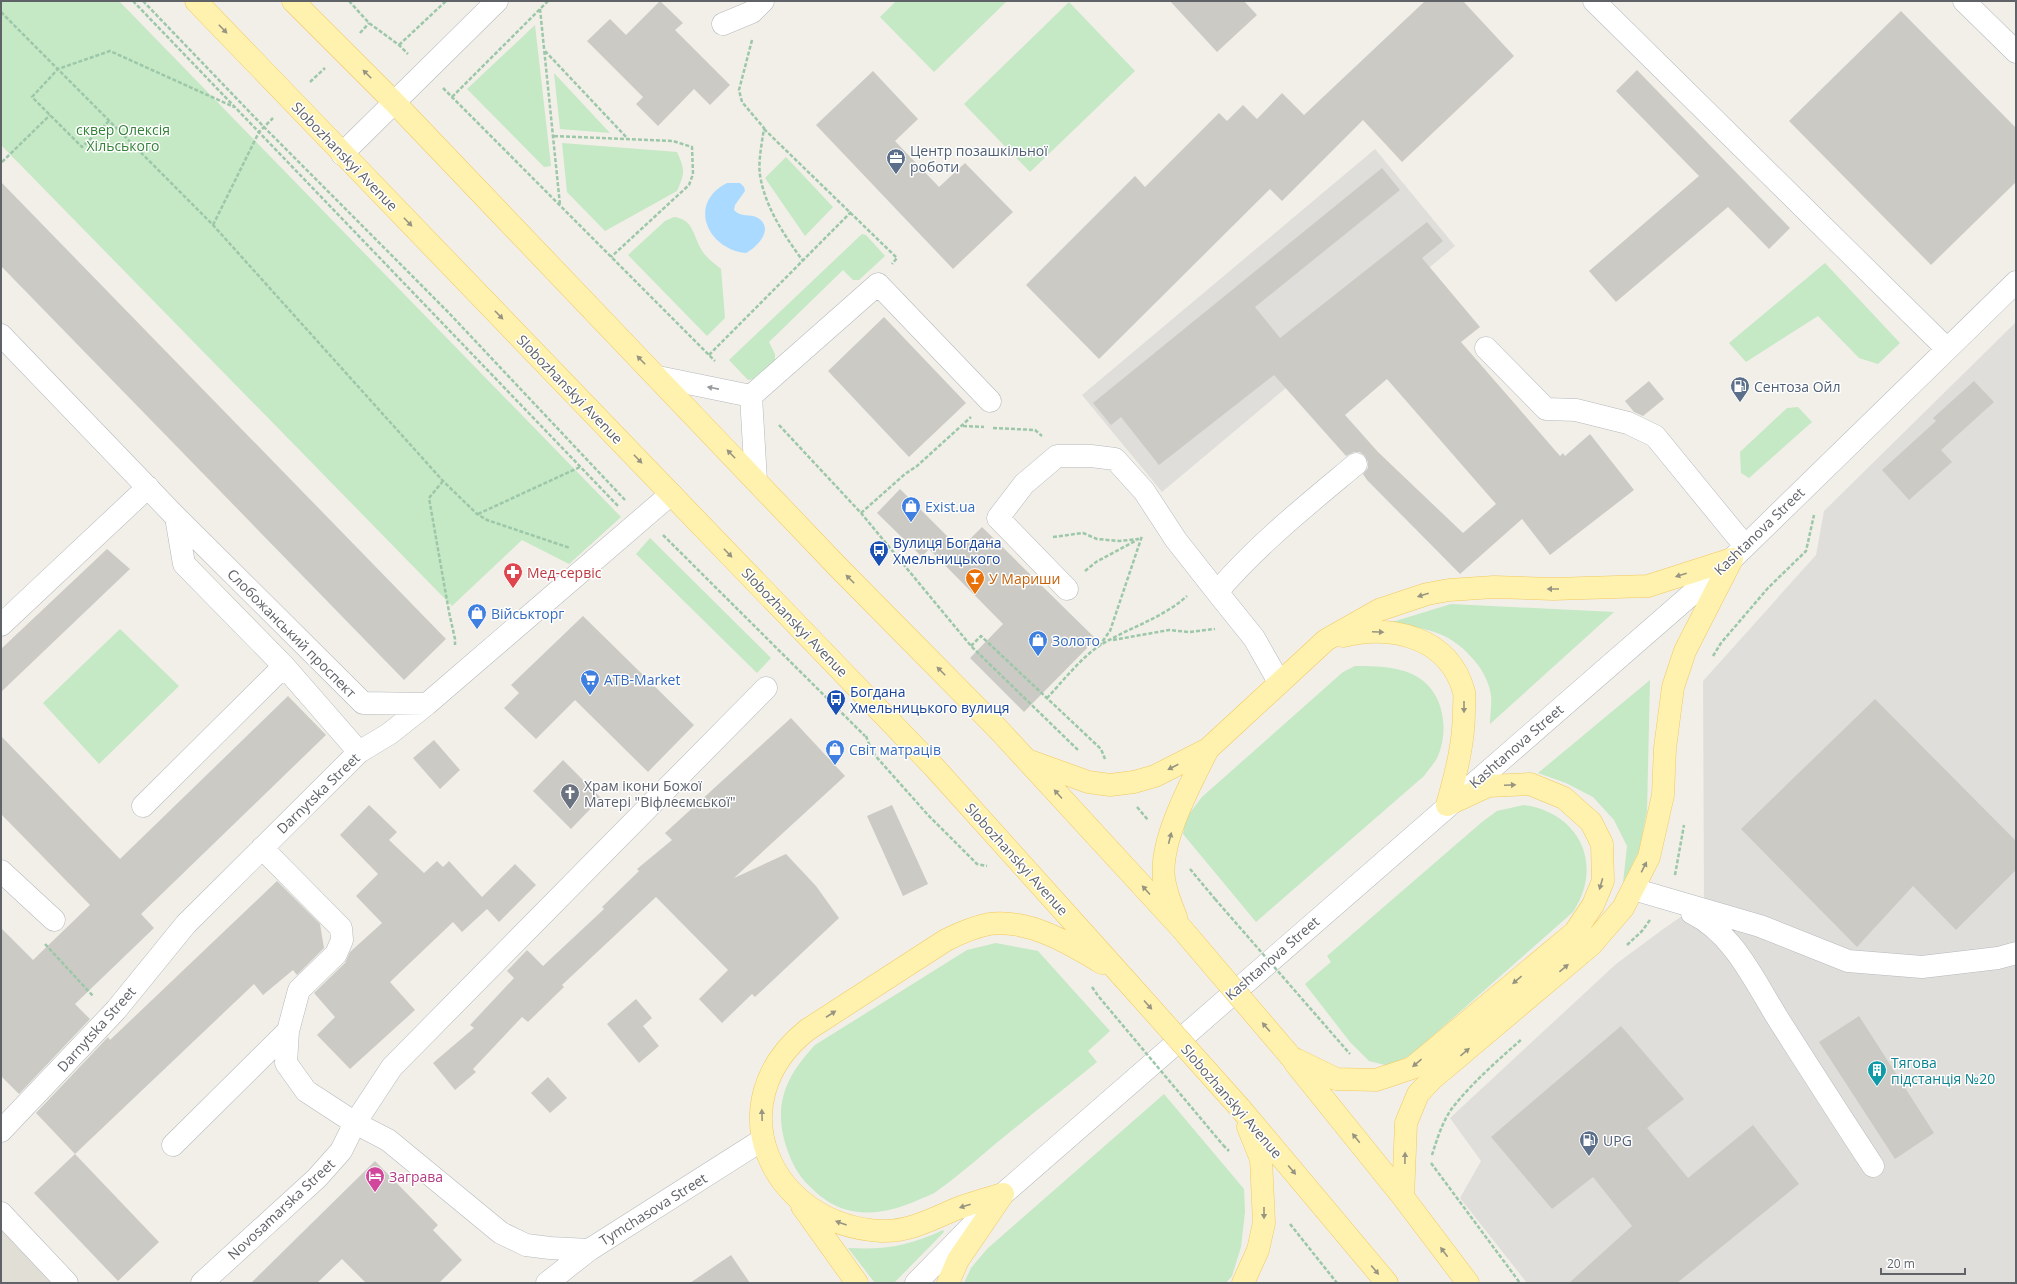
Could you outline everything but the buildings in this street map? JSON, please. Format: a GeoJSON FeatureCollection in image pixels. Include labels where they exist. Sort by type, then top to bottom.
{"type":"FeatureCollection","features":[{"type":"Feature","properties":{"kind":"main road","name":"Slobozhanskyi Avenue"},"geometry":{"type":"LineString","coordinates":[[196,1],[934,767],[1240,1108],[1387,1283]]}},
{"type":"Feature","properties":{"kind":"main road"},"geometry":{"type":"LineString","coordinates":[[293,1],[394,102],[1026,759],[1182,929],[1291,1057],[1403,1197],[1468,1283]]}},
{"type":"Feature","properties":{"kind":"main road"},"geometry":{"type":"LineString","coordinates":[[1026,759],[1088,782],[1110,785],[1134,782],[1155,776],[1208,749],[1326,640],[1379,610],[1427,594],[1449,590],[1494,587],[1553,589],[1648,586],[1738,553]]}},
{"type":"Feature","properties":{"kind":"main road"},"geometry":{"type":"LineString","coordinates":[[1403,1197],[1406,1123],[1418,1094],[1432,1079],[1592,945],[1623,908],[1633,889],[1649,857],[1663,795],[1665,748],[1674,687],[1685,651],[1738,553]]}},
{"type":"Feature","properties":{"kind":"main road"},"geometry":{"type":"LineString","coordinates":[[1326,640],[1363,631],[1398,633],[1428,642],[1453,666],[1464,692],[1464,723],[1459,760],[1447,805]]}},
{"type":"Feature","properties":{"kind":"main road"},"geometry":{"type":"LineString","coordinates":[[1182,929],[1168,899],[1164,878],[1165,860],[1174,819],[1208,749]]}},
{"type":"Feature","properties":{"kind":"main road"},"geometry":{"type":"LineString","coordinates":[[1291,1057],[1336,1079],[1376,1080],[1412,1068],[1575,932],[1593,905],[1603,881],[1602,844],[1591,822],[1564,798],[1530,784],[1488,786],[1447,805]]}},
{"type":"Feature","properties":{"kind":"main road"},"geometry":{"type":"LineString","coordinates":[[857,1283],[778,1175],[762,1140],[761,1107],[768,1083],[777,1060],[791,1042],[807,1030],[946,940],[967,930],[997,924],[1009,924],[1032,929],[1055,937],[1122,976]]}},
{"type":"Feature","properties":{"kind":"main road"},"geometry":{"type":"LineString","coordinates":[[1240,1108],[1261,1159],[1264,1191],[1264,1223],[1258,1250],[1243,1283]]}},
{"type":"Feature","properties":{"kind":"main road"},"geometry":{"type":"LineString","coordinates":[[794,1196],[820,1214],[841,1223],[860,1229],[883,1231],[912,1227],[957,1209],[1003,1194]]}},
{"type":"Feature","properties":{"kind":"main road"},"geometry":{"type":"LineString","coordinates":[[948,1283],[958,1260],[1003,1194]]}},
{"type":"Feature","properties":{"kind":"street"},"geometry":{"type":"LineString","coordinates":[[342,154],[497,1]]}},
{"type":"Feature","properties":{"kind":"street"},"geometry":{"type":"LineString","coordinates":[[1594,1],[1947,349]]}},
{"type":"Feature","properties":{"kind":"street"},"geometry":{"type":"LineString","coordinates":[[1964,1],[2016,52]]}},
{"type":"Feature","properties":{"kind":"street"},"geometry":{"type":"LineString","coordinates":[[723,24],[752,12],[761,3]]}},
{"type":"Feature","properties":{"kind":"street","name":"Kashtanova Street"},"geometry":{"type":"LineString","coordinates":[[916,1283],[1003,1194],[1447,805],[1738,553],[2016,282]]}},
{"type":"Feature","properties":{"kind":"street"},"geometry":{"type":"LineString","coordinates":[[751,396],[878,284],[990,401]]}},
{"type":"Feature","properties":{"kind":"street","name":"Слобожанський проспект"},"geometry":{"type":"LineString","coordinates":[[1,335],[176,517],[363,703],[427,704]]}},
{"type":"Feature","properties":{"kind":"street"},"geometry":{"type":"LineString","coordinates":[[1486,348],[1546,409],[1576,410],[1628,423],[1655,436],[1738,553]]}},
{"type":"Feature","properties":{"kind":"street"},"geometry":{"type":"LineString","coordinates":[[658,377],[751,396]]}},
{"type":"Feature","properties":{"kind":"street"},"geometry":{"type":"LineString","coordinates":[[751,396],[756,480]]}},
{"type":"Feature","properties":{"kind":"street"},"geometry":{"type":"LineString","coordinates":[[1067,589],[998,518],[1024,484],[1057,456],[1091,456],[1115,459],[1144,491],[1176,540],[1247,628],[1279,682]]}},
{"type":"Feature","properties":{"kind":"street"},"geometry":{"type":"LineString","coordinates":[[1212,585],[1238,569],[1284,524],[1356,464]]}},
{"type":"Feature","properties":{"kind":"street"},"geometry":{"type":"LineString","coordinates":[[1,625],[148,487]]}},
{"type":"Feature","properties":{"kind":"street","name":"Darnytska Street"},"geometry":{"type":"LineString","coordinates":[[1,1131],[111,1016],[186,924],[359,752],[389,734],[427,704],[596,556],[641,514],[671,494]]}},
{"type":"Feature","properties":{"kind":"street"},"geometry":{"type":"LineString","coordinates":[[176,517],[184,564],[284,666],[359,752]]}},
{"type":"Feature","properties":{"kind":"street"},"geometry":{"type":"LineString","coordinates":[[143,806],[284,666]]}},
{"type":"Feature","properties":{"kind":"street","name":"Novosamarska Street"},"geometry":{"type":"LineString","coordinates":[[202,1283],[317,1178],[341,1151],[355,1123],[392,1067],[766,688]]}},
{"type":"Feature","properties":{"kind":"street"},"geometry":{"type":"LineString","coordinates":[[262,848],[341,928],[342,940],[336,954],[299,990],[288,1031],[286,1063],[306,1091],[355,1123],[388,1140],[501,1233],[526,1245],[589,1250]]}},
{"type":"Feature","properties":{"kind":"street"},"geometry":{"type":"LineString","coordinates":[[1,871],[54,920]]}},
{"type":"Feature","properties":{"kind":"street"},"geometry":{"type":"LineString","coordinates":[[1633,889],[1760,926],[1848,961],[1922,967],[1998,958],[2016,953]]}},
{"type":"Feature","properties":{"kind":"street"},"geometry":{"type":"LineString","coordinates":[[1664,899],[1707,920],[1736,950],[1776,1016],[1872,1166]]}},
{"type":"Feature","properties":{"kind":"street"},"geometry":{"type":"LineString","coordinates":[[173,1146],[288,1031]]}},
{"type":"Feature","properties":{"kind":"street","name":"Tymchasova Street"},"geometry":{"type":"LineString","coordinates":[[546,1283],[589,1250],[762,1140]]}},
{"type":"Feature","properties":{"kind":"street"},"geometry":{"type":"LineString","coordinates":[[1,1213],[67,1283]]}},
{"type":"Feature","properties":{"kind":"path"},"geometry":{"type":"LineString","coordinates":[[133,1],[618,506],[641,514]]}},
{"type":"Feature","properties":{"kind":"path"},"geometry":{"type":"LineString","coordinates":[[143,1],[264,127],[448,312],[641,514],[866,736],[873,740]]}},
{"type":"Feature","properties":{"kind":"path"},"geometry":{"type":"LineString","coordinates":[[349,1],[369,23],[399,45],[426,71],[719,366]]}},
{"type":"Feature","properties":{"kind":"path"},"geometry":{"type":"LineString","coordinates":[[399,45],[446,1]]}},
{"type":"Feature","properties":{"kind":"path"},"geometry":{"type":"LineString","coordinates":[[452,97],[548,1]]}},
{"type":"Feature","properties":{"kind":"path"},"geometry":{"type":"LineString","coordinates":[[761,3],[739,90],[742,102],[764,128],[897,258],[878,284]]}},
{"type":"Feature","properties":{"kind":"path"},"geometry":{"type":"LineString","coordinates":[[540,9],[560,206]]}},
{"type":"Feature","properties":{"kind":"path"},"geometry":{"type":"LineString","coordinates":[[1,12],[213,225],[443,481],[477,514],[487,520],[596,556]]}},
{"type":"Feature","properties":{"kind":"path"},"geometry":{"type":"LineString","coordinates":[[213,225],[259,132],[369,23]]}},
{"type":"Feature","properties":{"kind":"path"},"geometry":{"type":"LineString","coordinates":[[109,121],[82,147],[32,97],[58,69],[110,51],[236,108]]}},
{"type":"Feature","properties":{"kind":"path"},"geometry":{"type":"LineString","coordinates":[[545,51],[629,140]]}},
{"type":"Feature","properties":{"kind":"path"},"geometry":{"type":"LineString","coordinates":[[2,162],[50,115]]}},
{"type":"Feature","properties":{"kind":"path"},"geometry":{"type":"LineString","coordinates":[[764,128],[760,174],[765,195],[782,233],[803,261]]}},
{"type":"Feature","properties":{"kind":"path"},"geometry":{"type":"LineString","coordinates":[[554,136],[673,141],[692,147],[693,174],[689,185],[656,214],[611,258]]}},
{"type":"Feature","properties":{"kind":"path"},"geometry":{"type":"LineString","coordinates":[[709,355],[851,212]]}},
{"type":"Feature","properties":{"kind":"path"},"geometry":{"type":"LineString","coordinates":[[861,513],[905,474],[917,466],[990,401]]}},
{"type":"Feature","properties":{"kind":"path"},"geometry":{"type":"LineString","coordinates":[[777,424],[861,513],[971,646],[1082,753]]}},
{"type":"Feature","properties":{"kind":"path"},"geometry":{"type":"LineString","coordinates":[[962,426],[1035,430],[1041,436]]}},
{"type":"Feature","properties":{"kind":"path"},"geometry":{"type":"LineString","coordinates":[[477,514],[580,467]]}},
{"type":"Feature","properties":{"kind":"path"},"geometry":{"type":"LineString","coordinates":[[443,481],[429,498],[449,612],[456,639],[449,684]]}},
{"type":"Feature","properties":{"kind":"path"},"geometry":{"type":"LineString","coordinates":[[1067,589],[1096,562],[1139,539],[1164,522]]}},
{"type":"Feature","properties":{"kind":"path"},"geometry":{"type":"LineString","coordinates":[[1033,555],[1046,538],[1083,533],[1097,539],[1119,541],[1139,539]]}},
{"type":"Feature","properties":{"kind":"path"},"geometry":{"type":"LineString","coordinates":[[1047,698],[1098,647],[1110,631],[1142,536]]}},
{"type":"Feature","properties":{"kind":"path"},"geometry":{"type":"LineString","coordinates":[[1098,647],[1173,608],[1212,585]]}},
{"type":"Feature","properties":{"kind":"path"},"geometry":{"type":"LineString","coordinates":[[1111,640],[1169,630],[1189,632],[1247,628]]}},
{"type":"Feature","properties":{"kind":"path"},"geometry":{"type":"LineString","coordinates":[[971,646],[981,636],[1101,749],[1106,761]]}},
{"type":"Feature","properties":{"kind":"path"},"geometry":{"type":"LineString","coordinates":[[866,736],[872,752],[928,815],[977,864],[990,867],[988,861]]}},
{"type":"Feature","properties":{"kind":"path"},"geometry":{"type":"LineString","coordinates":[[1215,899],[1350,1054]]}},
{"type":"Feature","properties":{"kind":"path"},"geometry":{"type":"LineString","coordinates":[[54,920],[38,938],[111,1016]]}},
{"type":"Feature","properties":{"kind":"path"},"geometry":{"type":"LineString","coordinates":[[1090,985],[1223,1144]]}},
{"type":"Feature","properties":{"kind":"shaded area"},"geometry":{"type":"Polygon","coordinates":[[[1375,149],[1455,246],[1162,492],[1082,395],[1375,149]]]}},
{"type":"Feature","properties":{"kind":"shaded area"},"geometry":{"type":"Polygon","coordinates":[[[2016,322],[2016,1283],[1527,1283],[1460,1198],[1481,1161],[1450,1118],[1616,964],[1704,901],[1703,681],[1816,555],[1824,511],[2016,322]]]}},
{"type":"Feature","properties":{"kind":"shaded area"},"geometry":{"type":"Polygon","coordinates":[[[1,1228],[52,1283],[1,1283],[1,1228]]]}},
{"type":"Feature","properties":{"kind":"green space","name":"сквер Олексія Хільського"},"geometry":{"type":"Polygon","coordinates":[[[1,1],[119,1],[621,517],[569,564],[522,540],[452,606],[1,145],[1,1]]]}},
{"type":"Feature","properties":{"kind":"green space"},"geometry":{"type":"Polygon","coordinates":[[[896,1],[1007,1],[934,72],[880,17],[896,1]]]}},
{"type":"Feature","properties":{"kind":"green space"},"geometry":{"type":"Polygon","coordinates":[[[1069,2],[1135,71],[1030,172],[964,104],[1069,2]]]}},
{"type":"Feature","properties":{"kind":"green space"},"geometry":{"type":"Polygon","coordinates":[[[535,25],[551,166],[544,167],[467,89],[535,25]]]}},
{"type":"Feature","properties":{"kind":"green space"},"geometry":{"type":"Polygon","coordinates":[[[554,73],[610,133],[560,129],[554,73]]]}},
{"type":"Feature","properties":{"kind":"green space"},"geometry":{"type":"Polygon","coordinates":[[[562,143],[677,152],[683,167],[682,179],[677,191],[605,231],[567,192],[562,143]]]}},
{"type":"Feature","properties":{"kind":"green space"},"geometry":{"type":"Polygon","coordinates":[[[786,157],[833,207],[805,236],[765,178],[786,157]]]}},
{"type":"Feature","properties":{"kind":"green space"},"geometry":{"type":"Polygon","coordinates":[[[674,217],[680,218],[689,224],[703,252],[721,269],[725,318],[707,336],[628,255],[665,221],[674,217]]]}},
{"type":"Feature","properties":{"kind":"green space"},"geometry":{"type":"Polygon","coordinates":[[[862,234],[866,235],[885,256],[859,280],[853,280],[843,270],[769,342],[775,354],[775,364],[760,378],[748,380],[729,360],[862,234]]]}},
{"type":"Feature","properties":{"kind":"green space"},"geometry":{"type":"Polygon","coordinates":[[[1825,263],[1900,343],[1878,364],[1859,358],[1818,316],[1746,362],[1729,343],[1825,263]]]}},
{"type":"Feature","properties":{"kind":"green space"},"geometry":{"type":"Polygon","coordinates":[[[1798,407],[1812,422],[1749,478],[1741,473],[1740,452],[1787,408],[1798,407]]]}},
{"type":"Feature","properties":{"kind":"green space"},"geometry":{"type":"Polygon","coordinates":[[[650,538],[771,658],[757,673],[636,554],[650,538]]]}},
{"type":"Feature","properties":{"kind":"green space"},"geometry":{"type":"Polygon","coordinates":[[[1451,604],[1614,612],[1490,724],[1491,699],[1486,679],[1478,665],[1459,645],[1449,638],[1427,630],[1389,623],[1451,604]]]}},
{"type":"Feature","properties":{"kind":"green space"},"geometry":{"type":"Polygon","coordinates":[[[120,629],[179,686],[99,764],[43,703],[120,629]]]}},
{"type":"Feature","properties":{"kind":"green space"},"geometry":{"type":"Polygon","coordinates":[[[1355,666],[1398,669],[1423,680],[1437,698],[1441,709],[1443,733],[1442,745],[1438,756],[1424,776],[1256,922],[1183,834],[1186,818],[1202,797],[1343,672],[1355,666]]]}},
{"type":"Feature","properties":{"kind":"green space"},"geometry":{"type":"Polygon","coordinates":[[[1650,680],[1647,811],[1639,851],[1623,883],[1627,846],[1614,820],[1593,797],[1566,783],[1538,773],[1650,680]]]}},
{"type":"Feature","properties":{"kind":"green space"},"geometry":{"type":"Polygon","coordinates":[[[1524,805],[1543,810],[1560,818],[1572,830],[1581,844],[1586,860],[1586,877],[1582,894],[1573,912],[1411,1055],[1389,1066],[1369,1061],[1350,1042],[1305,984],[1331,962],[1327,956],[1482,822],[1497,811],[1524,805]]]}},
{"type":"Feature","properties":{"kind":"green space"},"geometry":{"type":"Polygon","coordinates":[[[996,943],[1038,951],[1110,1031],[1088,1051],[1097,1062],[933,1194],[906,1205],[880,1212],[855,1212],[831,1203],[819,1195],[807,1184],[795,1168],[782,1131],[782,1104],[785,1091],[796,1068],[815,1045],[967,950],[996,943]]]}},
{"type":"Feature","properties":{"kind":"green space"},"geometry":{"type":"Polygon","coordinates":[[[1164,1094],[1244,1189],[1245,1212],[1241,1247],[1232,1276],[1226,1283],[964,1283],[971,1268],[987,1249],[1164,1094]]]}},
{"type":"Feature","properties":{"kind":"green space"},"geometry":{"type":"Polygon","coordinates":[[[943,1230],[944,1232],[894,1283],[875,1283],[848,1248],[897,1246],[919,1240],[943,1230]]]}},
{"type":"Feature","properties":{"kind":"water"},"geometry":{"type":"Polygon","coordinates":[[[727,183],[740,183],[744,187],[745,191],[735,205],[734,210],[743,215],[758,218],[763,222],[765,227],[765,232],[759,242],[755,247],[746,253],[732,250],[721,243],[712,234],[707,224],[705,213],[708,202],[715,192],[727,183]]]}},
{"type":"Feature","properties":{"kind":"place","name":"Центр позашкільної роботи"},"geometry":{"type":"Point","coordinates":[896,175]}},
{"type":"Feature","properties":{"kind":"place","name":"Сентоза Ойл"},"geometry":{"type":"Point","coordinates":[1740,403]}},
{"type":"Feature","properties":{"kind":"place","name":"Exist.ua"},"geometry":{"type":"Point","coordinates":[911,523]}},
{"type":"Feature","properties":{"kind":"place","name":"Вулиця Богдана Хмельницького"},"geometry":{"type":"Point","coordinates":[879,567]}},
{"type":"Feature","properties":{"kind":"place","name":"Мед-сервіс"},"geometry":{"type":"Point","coordinates":[513,589]}},
{"type":"Feature","properties":{"kind":"place","name":"У Мариши"},"geometry":{"type":"Point","coordinates":[975,595]}},
{"type":"Feature","properties":{"kind":"place","name":"Військторг"},"geometry":{"type":"Point","coordinates":[477,630]}},
{"type":"Feature","properties":{"kind":"place","name":"Золото"},"geometry":{"type":"Point","coordinates":[1038,657]}},
{"type":"Feature","properties":{"kind":"place","name":"ATB-Market"},"geometry":{"type":"Point","coordinates":[590,696]}},
{"type":"Feature","properties":{"kind":"place","name":"Богдана Хмельницького вулиця"},"geometry":{"type":"Point","coordinates":[836,716]}},
{"type":"Feature","properties":{"kind":"place","name":"Світ матраців"},"geometry":{"type":"Point","coordinates":[835,766]}},
{"type":"Feature","properties":{"kind":"place","name":"Храм ікони Божої Матері \"Віфлеємської\""},"geometry":{"type":"Point","coordinates":[570,810]}},
{"type":"Feature","properties":{"kind":"place","name":"Тягова пiдстанцiя №20"},"geometry":{"type":"Point","coordinates":[1877,1087]}},
{"type":"Feature","properties":{"kind":"place","name":"UPG"},"geometry":{"type":"Point","coordinates":[1589,1157]}},
{"type":"Feature","properties":{"kind":"place","name":"Заграва"},"geometry":{"type":"Point","coordinates":[375,1193]}}]}
